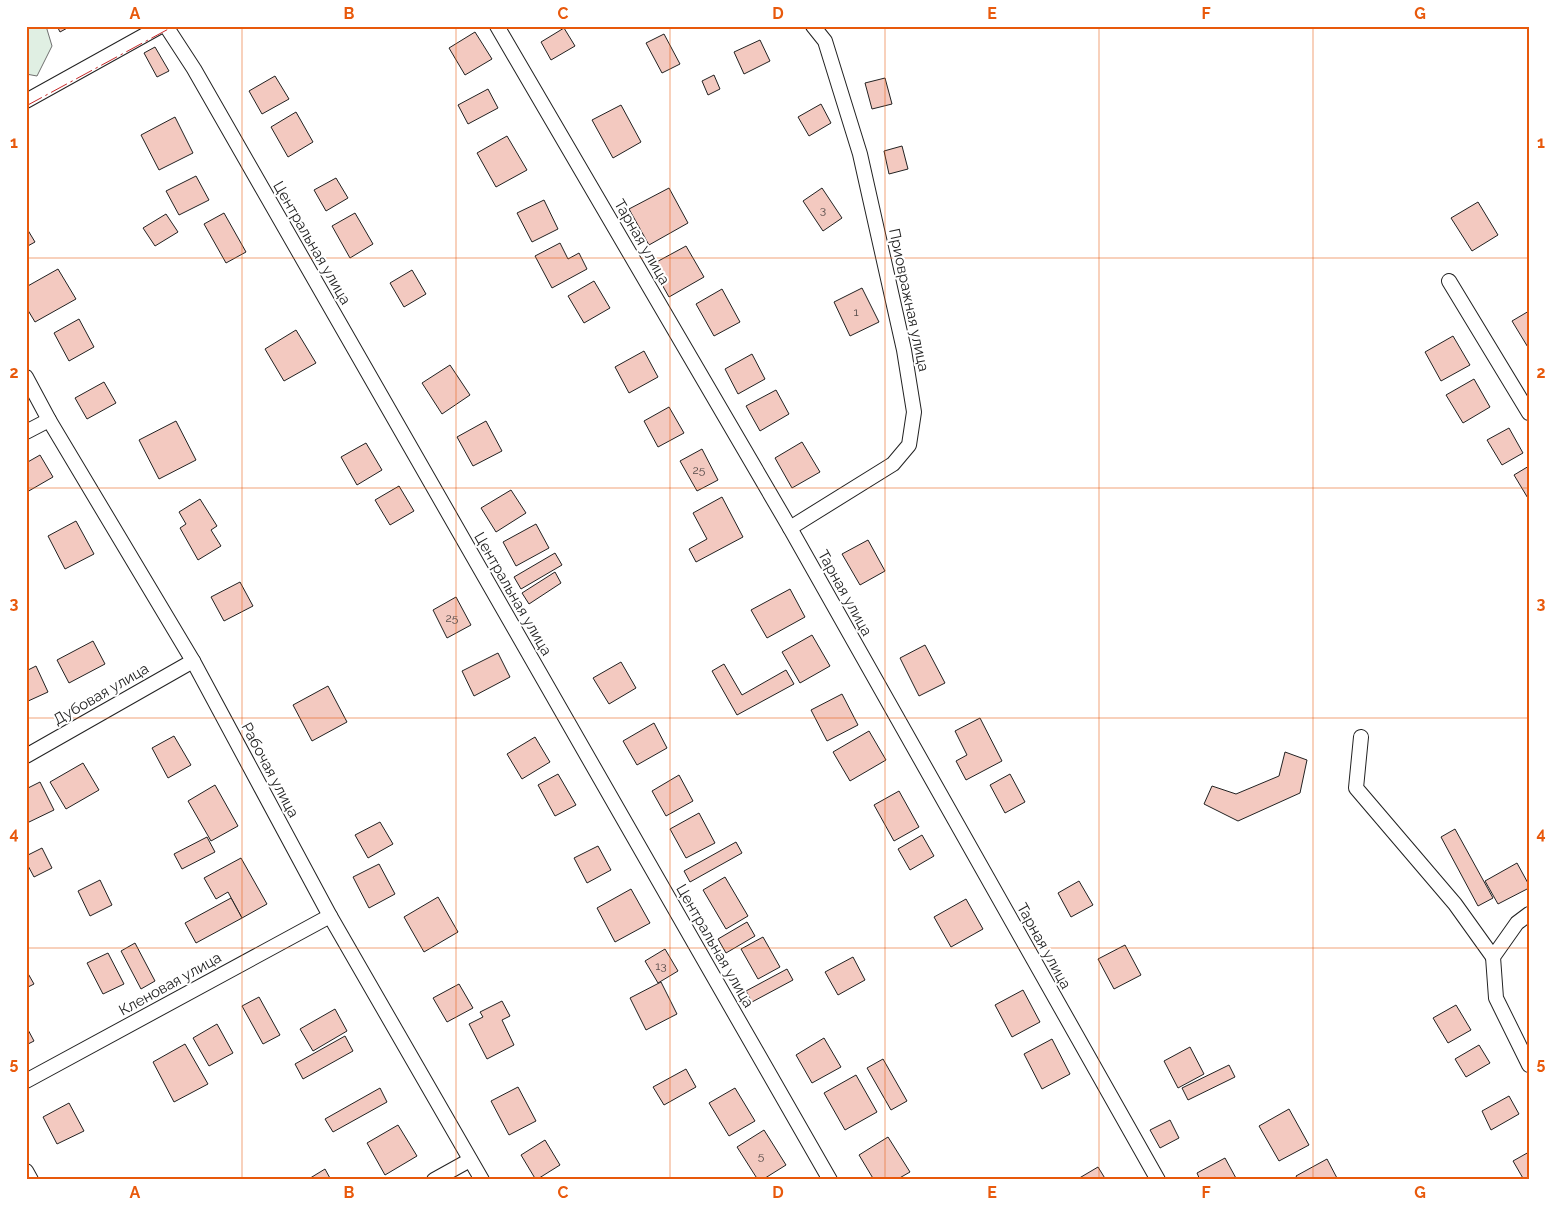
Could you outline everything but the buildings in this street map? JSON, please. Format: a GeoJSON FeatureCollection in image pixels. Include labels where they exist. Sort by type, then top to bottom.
{"type":"FeatureCollection","features":[{"type":"Feature","properties":{"kind":"street"},"geometry":{"type":"LineString","coordinates":[[26,101],[161,26]]}},
{"type":"Feature","properties":{"kind":"street","name":"Центральная улица"},"geometry":{"type":"LineString","coordinates":[[166,26],[194,69],[830,1180]]}},
{"type":"Feature","properties":{"kind":"street","name":"Тарная улица"},"geometry":{"type":"LineString","coordinates":[[497,26],[790,528],[1158,1180]]}},
{"type":"Feature","properties":{"kind":"street","name":"Приовражная улица"},"geometry":{"type":"LineString","coordinates":[[790,528],[893,464],[909,445],[914,412],[904,350],[860,154],[825,41],[813,26]]}},
{"type":"Feature","properties":{"kind":"street"},"geometry":{"type":"LineString","coordinates":[[1449,281],[1529,413]]}},
{"type":"Feature","properties":{"kind":"street","name":"Рабочая улица"},"geometry":{"type":"LineString","coordinates":[[26,377],[49,420],[193,661],[330,916],[482,1180]]}},
{"type":"Feature","properties":{"kind":"street"},"geometry":{"type":"LineString","coordinates":[[26,432],[49,420]]}},
{"type":"Feature","properties":{"kind":"street","name":"Дубовая улица"},"geometry":{"type":"LineString","coordinates":[[26,756],[193,661]]}},
{"type":"Feature","properties":{"kind":"street"},"geometry":{"type":"LineString","coordinates":[[1361,738],[1356,788],[1455,904],[1493,956],[1496,998],[1529,1065]]}},
{"type":"Feature","properties":{"kind":"street"},"geometry":{"type":"LineString","coordinates":[[1493,956],[1517,923],[1529,914]]}},
{"type":"Feature","properties":{"kind":"street","name":"Кленовая улица"},"geometry":{"type":"LineString","coordinates":[[26,1081],[330,916]]}},
{"type":"Feature","properties":{"kind":"street"},"geometry":{"type":"LineString","coordinates":[[434,1180],[470,1160]]}},
{"type":"Feature","properties":{"kind":"street"},"geometry":{"type":"LineString","coordinates":[[26,1171],[31,1180]]}},
{"type":"Feature","properties":{"kind":"green space"},"geometry":{"type":"Polygon","coordinates":[[[26,26],[46,26],[52,46],[37,76],[26,74],[26,26]]]}},
{"type":"Feature","properties":{"kind":"power"},"geometry":{"type":"LineString","coordinates":[[26,106],[174,26]]}}]}
